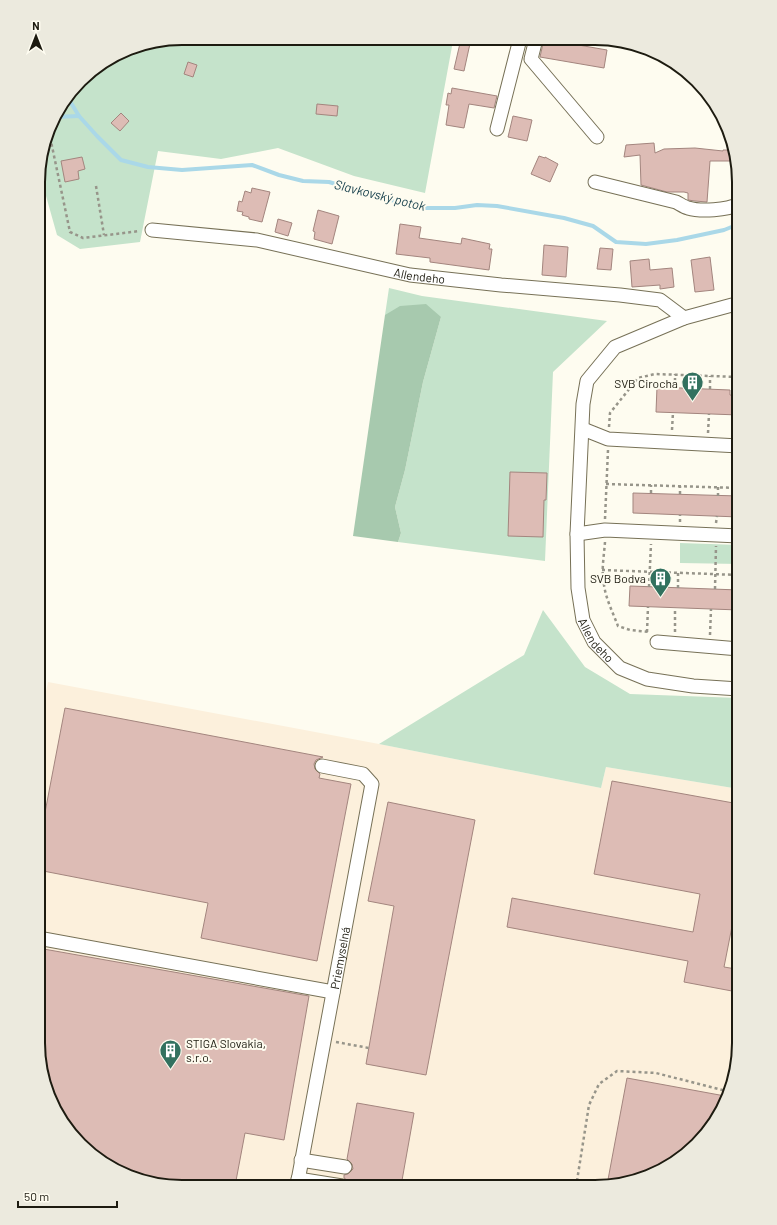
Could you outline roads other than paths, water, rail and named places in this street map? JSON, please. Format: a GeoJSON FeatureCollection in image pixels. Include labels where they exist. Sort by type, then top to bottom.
{"type":"FeatureCollection","features":[{"type":"Feature","properties":{"kind":"street"},"geometry":{"type":"LineString","coordinates":[[497,129],[518,45]]}},
{"type":"Feature","properties":{"kind":"street"},"geometry":{"type":"LineString","coordinates":[[535,45],[532,59],[597,137]]}},
{"type":"Feature","properties":{"kind":"street"},"geometry":{"type":"LineString","coordinates":[[595,182],[676,202],[687,208],[706,210],[732,206]]}},
{"type":"Feature","properties":{"kind":"street","name":"Allendeho"},"geometry":{"type":"LineString","coordinates":[[152,230],[257,240],[410,275],[660,300],[684,318]]}},
{"type":"Feature","properties":{"kind":"street","name":"Allendeho"},"geometry":{"type":"LineString","coordinates":[[732,305],[684,318],[615,347],[587,382],[583,404],[578,534],[578,588],[583,620],[594,642],[620,668],[647,679],[693,686],[732,688]]}},
{"type":"Feature","properties":{"kind":"street"},"geometry":{"type":"LineString","coordinates":[[583,429],[608,439],[732,446]]}},
{"type":"Feature","properties":{"kind":"street"},"geometry":{"type":"LineString","coordinates":[[578,534],[605,530],[732,536]]}},
{"type":"Feature","properties":{"kind":"street"},"geometry":{"type":"LineString","coordinates":[[655,637],[732,648]]}},
{"type":"Feature","properties":{"kind":"street","name":"Priemyselná"},"geometry":{"type":"LineString","coordinates":[[298,1180],[372,784],[363,774],[322,766]]}},
{"type":"Feature","properties":{"kind":"street"},"geometry":{"type":"LineString","coordinates":[[45,939],[333,992]]}},
{"type":"Feature","properties":{"kind":"street"},"geometry":{"type":"LineString","coordinates":[[301,1160],[346,1168]]}},
{"type":"Feature","properties":{"kind":"waterway","name":"Slavkovský potok"},"geometry":{"type":"LineString","coordinates":[[71,102],[79,116],[121,160],[148,167],[182,170],[252,165],[279,175],[303,181],[329,182],[387,199],[425,208],[455,208],[477,205],[497,206],[564,218],[593,226],[616,242],[646,244],[677,240],[724,230],[732,227]]}},
{"type":"Feature","properties":{"kind":"waterway"},"geometry":{"type":"LineString","coordinates":[[62,117],[79,116]]}},
{"type":"Feature","properties":{"kind":"place","name":"SVB Cirocha"},"geometry":{"type":"Point","coordinates":[693,402]}},
{"type":"Feature","properties":{"kind":"place","name":"SVB Bodva"},"geometry":{"type":"Point","coordinates":[661,598]}},
{"type":"Feature","properties":{"kind":"place","name":"STIGA Slovakia, s.r.o."},"geometry":{"type":"Point","coordinates":[170,1070]}}]}
